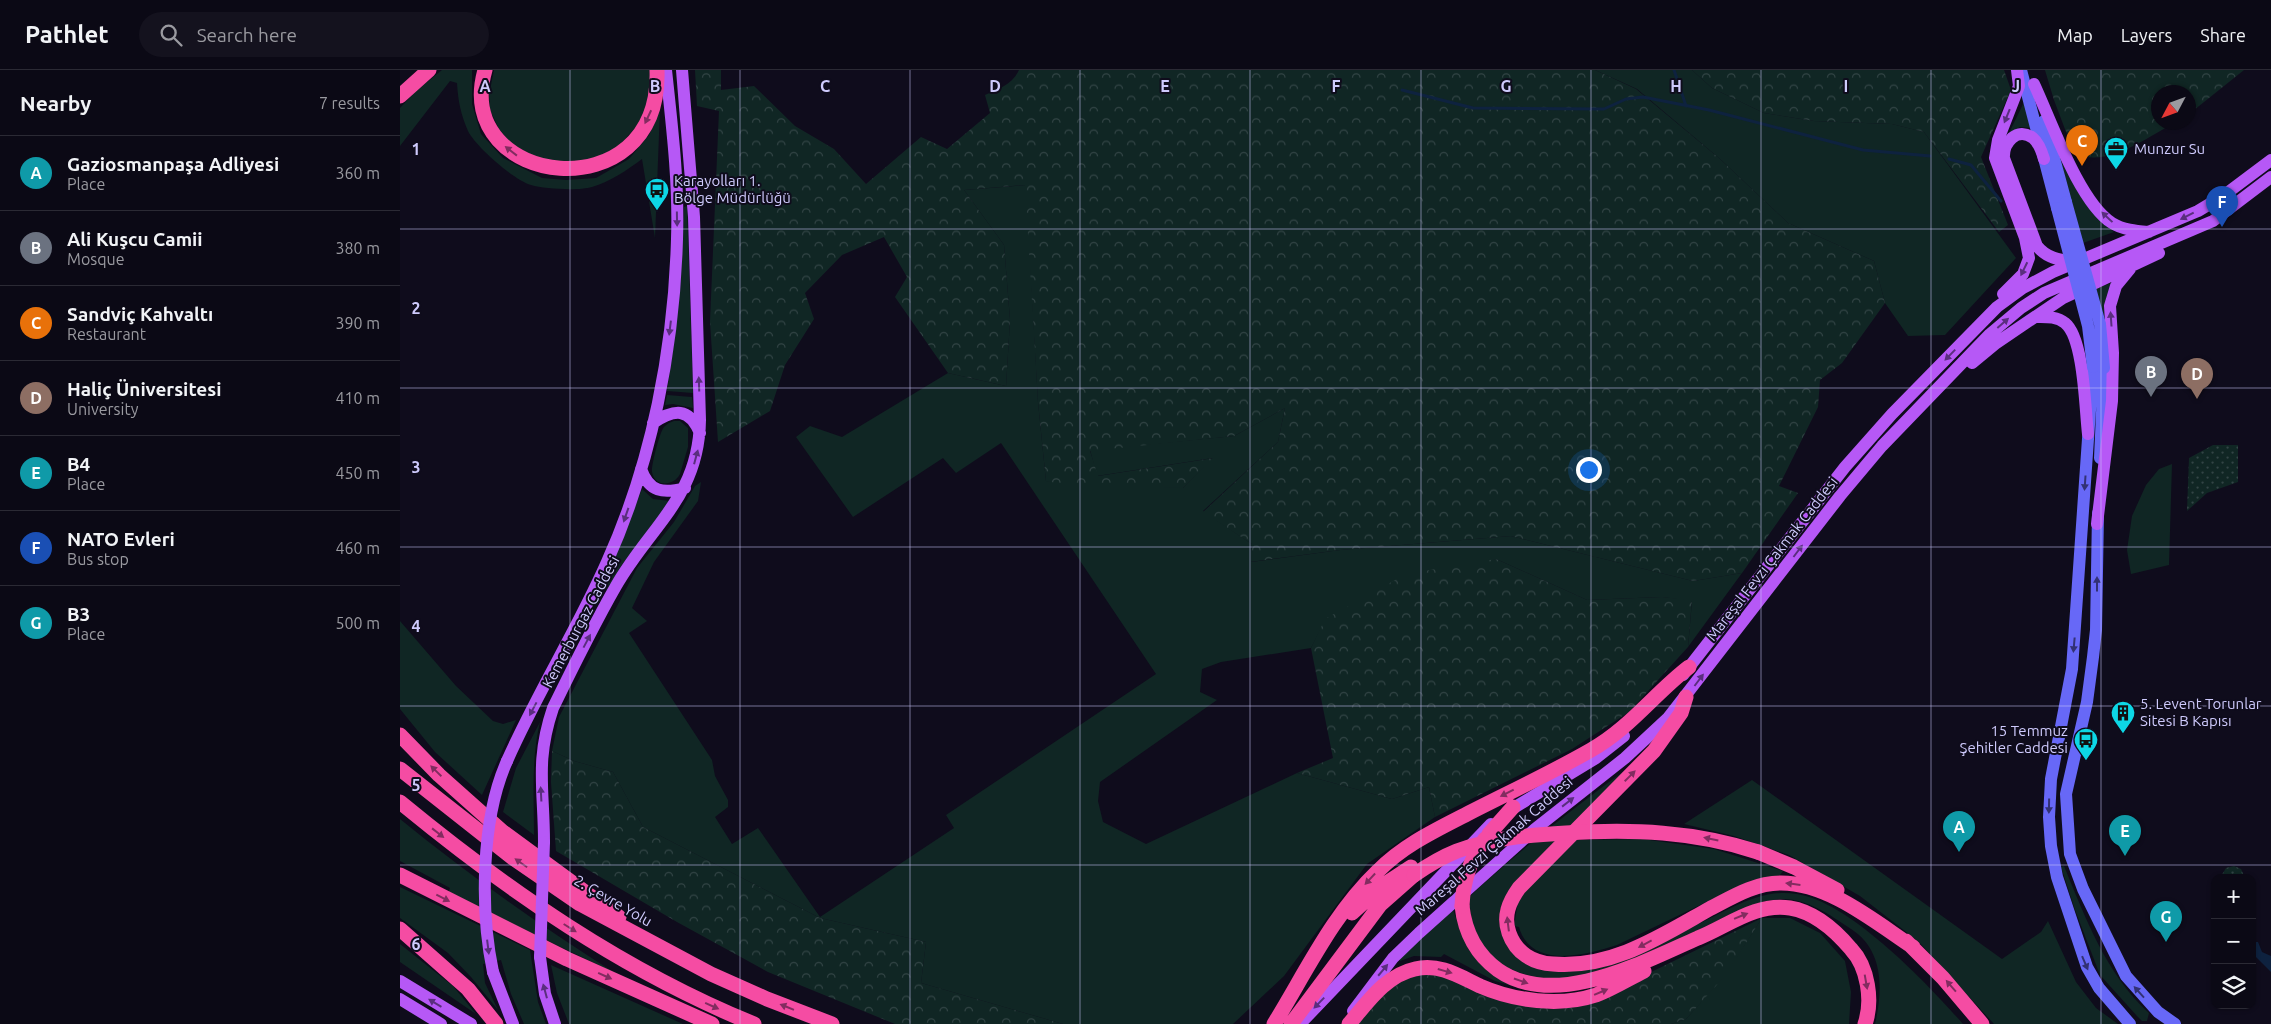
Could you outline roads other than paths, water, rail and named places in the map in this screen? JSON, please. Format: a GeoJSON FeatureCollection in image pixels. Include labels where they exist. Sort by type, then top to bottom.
{"type":"FeatureCollection","features":[{"type":"Feature","properties":{"kind":"highway"},"geometry":{"type":"LineString","coordinates":[[400,96],[429,70]]}},
{"type":"Feature","properties":{"kind":"highway"},"geometry":{"type":"LineString","coordinates":[[485,70],[481,92],[482,104],[492,130],[501,142],[523,159],[555,169],[572,170],[602,163],[630,144],[640,133],[654,103],[657,70]]}},
{"type":"Feature","properties":{"kind":"highway"},"geometry":{"type":"LineString","coordinates":[[1274,1024],[1316,952],[1352,900],[1369,879],[1398,853],[1423,835],[1553,770],[1607,740],[1647,708],[1689,666]]}},
{"type":"Feature","properties":{"kind":"highway"},"geometry":{"type":"LineString","coordinates":[[1686,697],[1681,713],[1654,751],[1511,898],[1506,918],[1508,929],[1516,947],[1529,958],[1549,964],[1571,965],[1598,962],[1631,951],[1749,889],[1780,883],[1803,886],[1836,899],[1913,947]]}},
{"type":"Feature","properties":{"kind":"highway"},"geometry":{"type":"LineString","coordinates":[[400,735],[439,775],[503,832],[594,897],[652,943]]}},
{"type":"Feature","properties":{"kind":"highway","name":"2. Çevre Yolu"},"geometry":{"type":"LineString","coordinates":[[400,769],[534,873],[580,904],[738,987],[832,1024]]}},
{"type":"Feature","properties":{"kind":"highway"},"geometry":{"type":"LineString","coordinates":[[400,802],[472,860],[553,918],[658,979],[754,1024]]}},
{"type":"Feature","properties":{"kind":"highway"},"geometry":{"type":"LineString","coordinates":[[1514,807],[1480,846],[1467,873],[1462,906],[1464,921],[1478,952],[1503,974],[1533,984],[1567,983],[1612,974],[1698,938],[1745,914],[1767,909],[1789,908],[1804,912],[1822,921],[1854,952],[1864,971],[1868,1004],[1864,1024]]}},
{"type":"Feature","properties":{"kind":"highway"},"geometry":{"type":"LineString","coordinates":[[1296,988],[1356,909],[1382,886],[1413,870],[1456,852],[1522,836],[1609,831],[1664,832],[1710,838],[1758,852],[1794,867],[1833,888],[1875,915],[1913,947],[1944,978],[1982,1024]]}},
{"type":"Feature","properties":{"kind":"highway"},"geometry":{"type":"LineString","coordinates":[[1291,1024],[1380,905],[1413,870]]}},
{"type":"Feature","properties":{"kind":"highway"},"geometry":{"type":"LineString","coordinates":[[400,875],[524,938],[712,1024]]}},
{"type":"Feature","properties":{"kind":"highway"},"geometry":{"type":"LineString","coordinates":[[400,929],[478,999],[496,1024]]}},
{"type":"Feature","properties":{"kind":"highway"},"geometry":{"type":"LineString","coordinates":[[400,936],[457,979]]}},
{"type":"Feature","properties":{"kind":"highway"},"geometry":{"type":"LineString","coordinates":[[1349,1024],[1385,984],[1400,974],[1416,968],[1446,970],[1489,990],[1518,998],[1562,1000],[1583,998],[1604,991],[1665,960],[1698,938]]}},
{"type":"Feature","properties":{"kind":"main road","name":"Kemerburgaz Caddesi"},"geometry":{"type":"LineString","coordinates":[[513,1024],[493,972],[486,925],[487,849],[495,794],[507,761],[608,562],[641,469],[653,423],[668,346],[677,239],[676,178],[666,70]]}},
{"type":"Feature","properties":{"kind":"main road","name":"Kemerburgaz Caddesi"},"geometry":{"type":"LineString","coordinates":[[556,1024],[545,994],[540,957],[544,842],[540,768],[546,728],[553,708],[616,587],[642,547],[672,509],[685,488],[697,452],[700,433],[694,217],[682,70]]}},
{"type":"Feature","properties":{"kind":"main road"},"geometry":{"type":"LineString","coordinates":[[1983,320],[1990,306],[2023,274],[2029,258],[2025,238],[1995,158],[1998,140],[2018,86],[2017,70]]}},
{"type":"Feature","properties":{"kind":"main road"},"geometry":{"type":"LineString","coordinates":[[2021,70],[2044,160]]}},
{"type":"Feature","properties":{"kind":"main road"},"geometry":{"type":"LineString","coordinates":[[2030,70],[2098,368],[2096,630],[2087,702],[2066,794],[2066,824],[2074,868],[2126,976],[2152,1006],[2175,1024]]}},
{"type":"Feature","properties":{"kind":"main road"},"geometry":{"type":"LineString","coordinates":[[2034,84],[2064,154],[2085,190],[2102,214],[2118,226],[2152,232]]}},
{"type":"Feature","properties":{"kind":"main road"},"geometry":{"type":"LineString","coordinates":[[2062,205],[2039,145],[2027,135],[2016,134],[2005,147],[2004,158],[2037,246],[2045,254],[2054,258],[2077,262]]}},
{"type":"Feature","properties":{"kind":"main road","name":"Mareşal Fevzi Çakmak Caddesi"},"geometry":{"type":"LineString","coordinates":[[1300,1024],[1480,834],[1514,807],[1596,758],[1622,737],[1669,692],[1845,467],[1892,414],[1983,320],[2023,288],[2077,262],[2152,232],[2214,202],[2271,160]]}},
{"type":"Feature","properties":{"kind":"main road","name":"Mareşal Fevzi Çakmak Caddesi"},"geometry":{"type":"LineString","coordinates":[[1345,1024],[1363,996],[1393,958],[1550,816],[1645,741],[1686,697],[1863,468],[1990,334],[2021,308],[2044,294],[2194,230],[2224,214],[2271,177]]}},
{"type":"Feature","properties":{"kind":"main road"},"geometry":{"type":"LineString","coordinates":[[1932,394],[1995,344],[2084,286],[2131,267],[2179,242],[2194,230]]}},
{"type":"Feature","properties":{"kind":"main road"},"geometry":{"type":"LineString","coordinates":[[2097,524],[2111,420],[2113,353],[2110,306],[2116,286],[2131,267]]}},
{"type":"Feature","properties":{"kind":"main road"},"geometry":{"type":"LineString","coordinates":[[2035,317],[2060,320],[2071,328],[2076,338],[2082,369],[2088,434]]}},
{"type":"Feature","properties":{"kind":"main road"},"geometry":{"type":"LineString","coordinates":[[2098,368],[2088,434],[2072,669],[2050,788],[2051,846],[2061,890],[2087,967],[2099,988],[2130,1024]]}},
{"type":"Feature","properties":{"kind":"main road"},"geometry":{"type":"LineString","coordinates":[[653,423],[670,413],[683,413],[696,423],[700,433]]}},
{"type":"Feature","properties":{"kind":"main road"},"geometry":{"type":"LineString","coordinates":[[641,469],[648,483],[657,491],[669,492],[685,488]]}},
{"type":"Feature","properties":{"kind":"main road"},"geometry":{"type":"LineString","coordinates":[[400,981],[471,1024]]}},
{"type":"Feature","properties":{"kind":"main road"},"geometry":{"type":"LineString","coordinates":[[400,998],[441,1024]]}},
{"type":"Feature","properties":{"kind":"main road"},"geometry":{"type":"LineString","coordinates":[[2152,1006],[2154,1016],[2152,1024]]}},
{"type":"Feature","properties":{"kind":"water"},"geometry":{"type":"Polygon","coordinates":[[[2256,942],[2258,942],[2262,952],[2271,956],[2271,972],[2256,957],[2256,942]]]}},
{"type":"Feature","properties":{"kind":"waterway"},"geometry":{"type":"LineString","coordinates":[[1674,70],[1686,106]]}},
{"type":"Feature","properties":{"kind":"waterway"},"geometry":{"type":"LineString","coordinates":[[1402,90],[1473,108],[1604,109],[1626,99],[1643,97],[1709,110],[1863,150],[1930,156]]}},
{"type":"Feature","properties":{"kind":"waterway"},"geometry":{"type":"LineString","coordinates":[[1949,159],[1971,165],[2001,201]]}},
{"type":"Feature","properties":{"kind":"place","name":"Sandviç Kahvaltı"},"geometry":{"type":"Point","coordinates":[2082,166]}},
{"type":"Feature","properties":{"kind":"place","name":"Munzur Su"},"geometry":{"type":"Point","coordinates":[2116,170]}},
{"type":"Feature","properties":{"kind":"place","name":"Karayolları 1. Bölge Müdürlüğü"},"geometry":{"type":"Point","coordinates":[657,211]}},
{"type":"Feature","properties":{"kind":"place","name":"NATO Evleri"},"geometry":{"type":"Point","coordinates":[2222,227]}},
{"type":"Feature","properties":{"kind":"place","name":"Ali Kuşcu Camii"},"geometry":{"type":"Point","coordinates":[2151,397]}},
{"type":"Feature","properties":{"kind":"place","name":"Haliç Üniversitesi"},"geometry":{"type":"Point","coordinates":[2197,399]}},
{"type":"Feature","properties":{"kind":"place","name":"5. Levent Torunlar Sitesi B Kapısı"},"geometry":{"type":"Point","coordinates":[2123,734]}},
{"type":"Feature","properties":{"kind":"place","name":"15 Temmuz Şehitler Caddesi"},"geometry":{"type":"Point","coordinates":[2086,761]}},
{"type":"Feature","properties":{"kind":"place","name":"Gaziosmanpaşa Adliyesi"},"geometry":{"type":"Point","coordinates":[1959,852]}},
{"type":"Feature","properties":{"kind":"place","name":"B4"},"geometry":{"type":"Point","coordinates":[2125,856]}},
{"type":"Feature","properties":{"kind":"place","name":"B3"},"geometry":{"type":"Point","coordinates":[2166,942]}}]}
